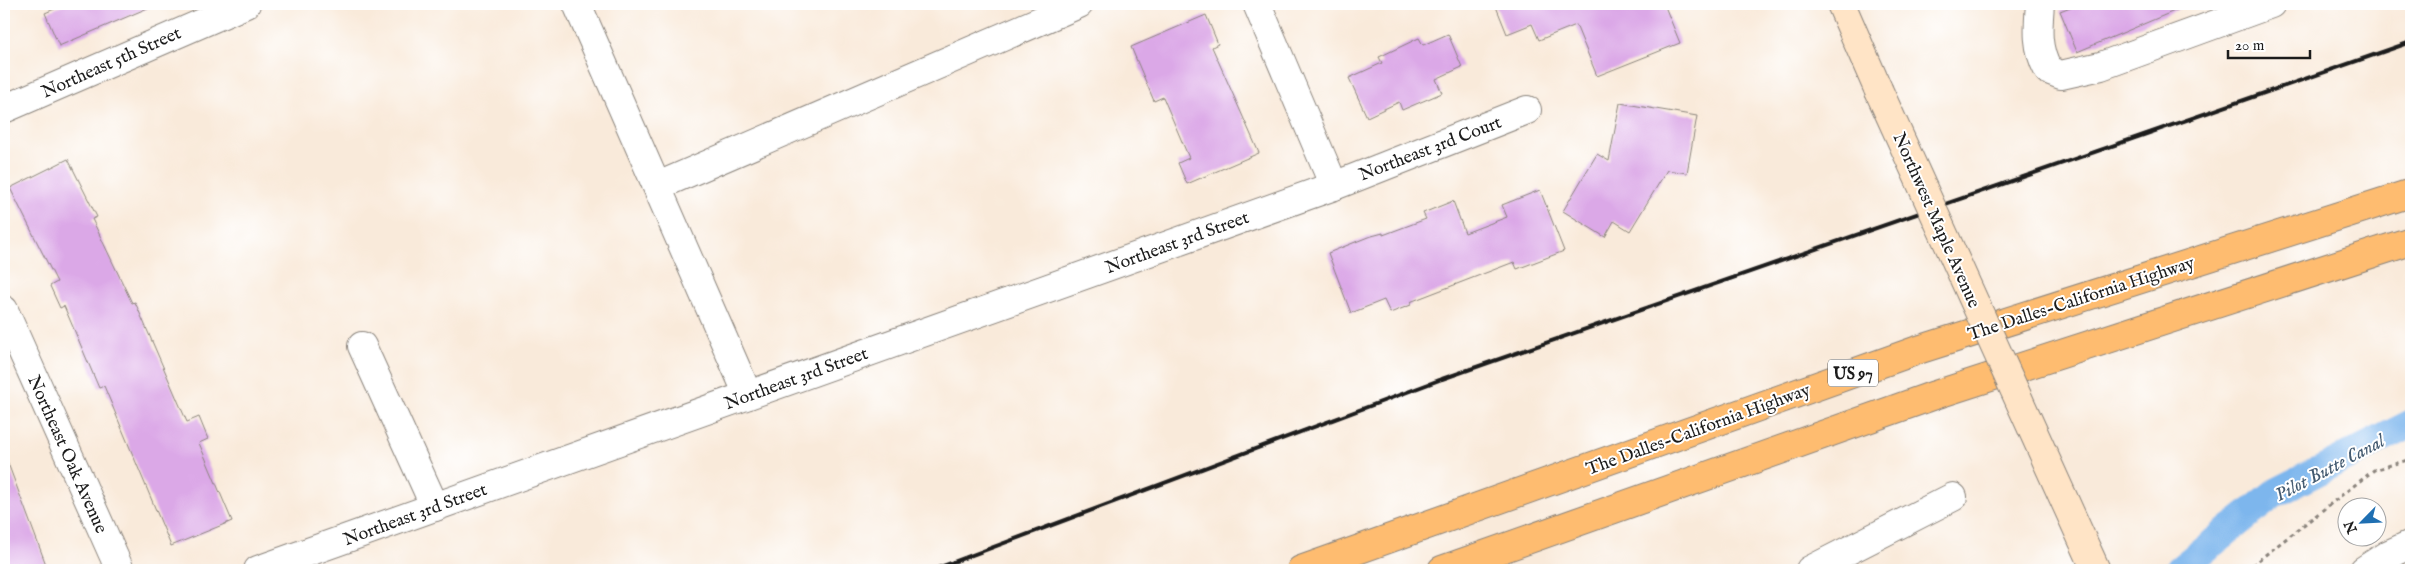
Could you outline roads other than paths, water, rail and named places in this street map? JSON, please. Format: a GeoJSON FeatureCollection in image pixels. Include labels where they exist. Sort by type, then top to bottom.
{"type":"FeatureCollection","features":[{"type":"Feature","properties":{"kind":"highway","name":"The Dalles-California Highway"},"geometry":{"type":"LineString","coordinates":[[1301,570],[1918,350],[2411,193]]}},
{"type":"Feature","properties":{"kind":"highway"},"geometry":{"type":"LineString","coordinates":[[1442,570],[1935,394],[2411,241]]}},
{"type":"Feature","properties":{"kind":"main road","name":"Northwest Maple Avenue"},"geometry":{"type":"LineString","coordinates":[[1841,4],[2096,570]]}},
{"type":"Feature","properties":{"kind":"street","name":"Northeast 5th Street"},"geometry":{"type":"LineString","coordinates":[[4,109],[246,4]]}},
{"type":"Feature","properties":{"kind":"street"},"geometry":{"type":"LineString","coordinates":[[576,4],[658,186],[748,395]]}},
{"type":"Feature","properties":{"kind":"street"},"geometry":{"type":"LineString","coordinates":[[658,186],[1079,4]]}},
{"type":"Feature","properties":{"kind":"street"},"geometry":{"type":"LineString","coordinates":[[1257,4],[1334,186]]}},
{"type":"Feature","properties":{"kind":"street"},"geometry":{"type":"LineString","coordinates":[[2040,4],[2038,42],[2043,60],[2048,70],[2061,74],[2101,66],[2271,4]]}},
{"type":"Feature","properties":{"kind":"street","name":"Northeast 3rd Court"},"geometry":{"type":"LineString","coordinates":[[1334,186],[1527,110]]}},
{"type":"Feature","properties":{"kind":"street","name":"Northeast 3rd Street"},"geometry":{"type":"LineString","coordinates":[[258,570],[1334,186]]}},
{"type":"Feature","properties":{"kind":"street","name":"Northeast Oak Avenue"},"geometry":{"type":"LineString","coordinates":[[4,310],[120,570]]}},
{"type":"Feature","properties":{"kind":"street"},"geometry":{"type":"LineString","coordinates":[[362,346],[435,507]]}},
{"type":"Feature","properties":{"kind":"street"},"geometry":{"type":"LineString","coordinates":[[1810,570],[1953,497]]}},
{"type":"Feature","properties":{"kind":"street"},"geometry":{"type":"LineString","coordinates":[[2364,570],[2398,556]]}},
{"type":"Feature","properties":{"kind":"waterway","name":"Pilot Butte Canal"},"geometry":{"type":"LineString","coordinates":[[2179,570],[2275,493],[2411,424]]}},
{"type":"Feature","properties":{"kind":"railway"},"geometry":{"type":"LineString","coordinates":[[932,570],[1442,379],[2411,42]]}}]}
